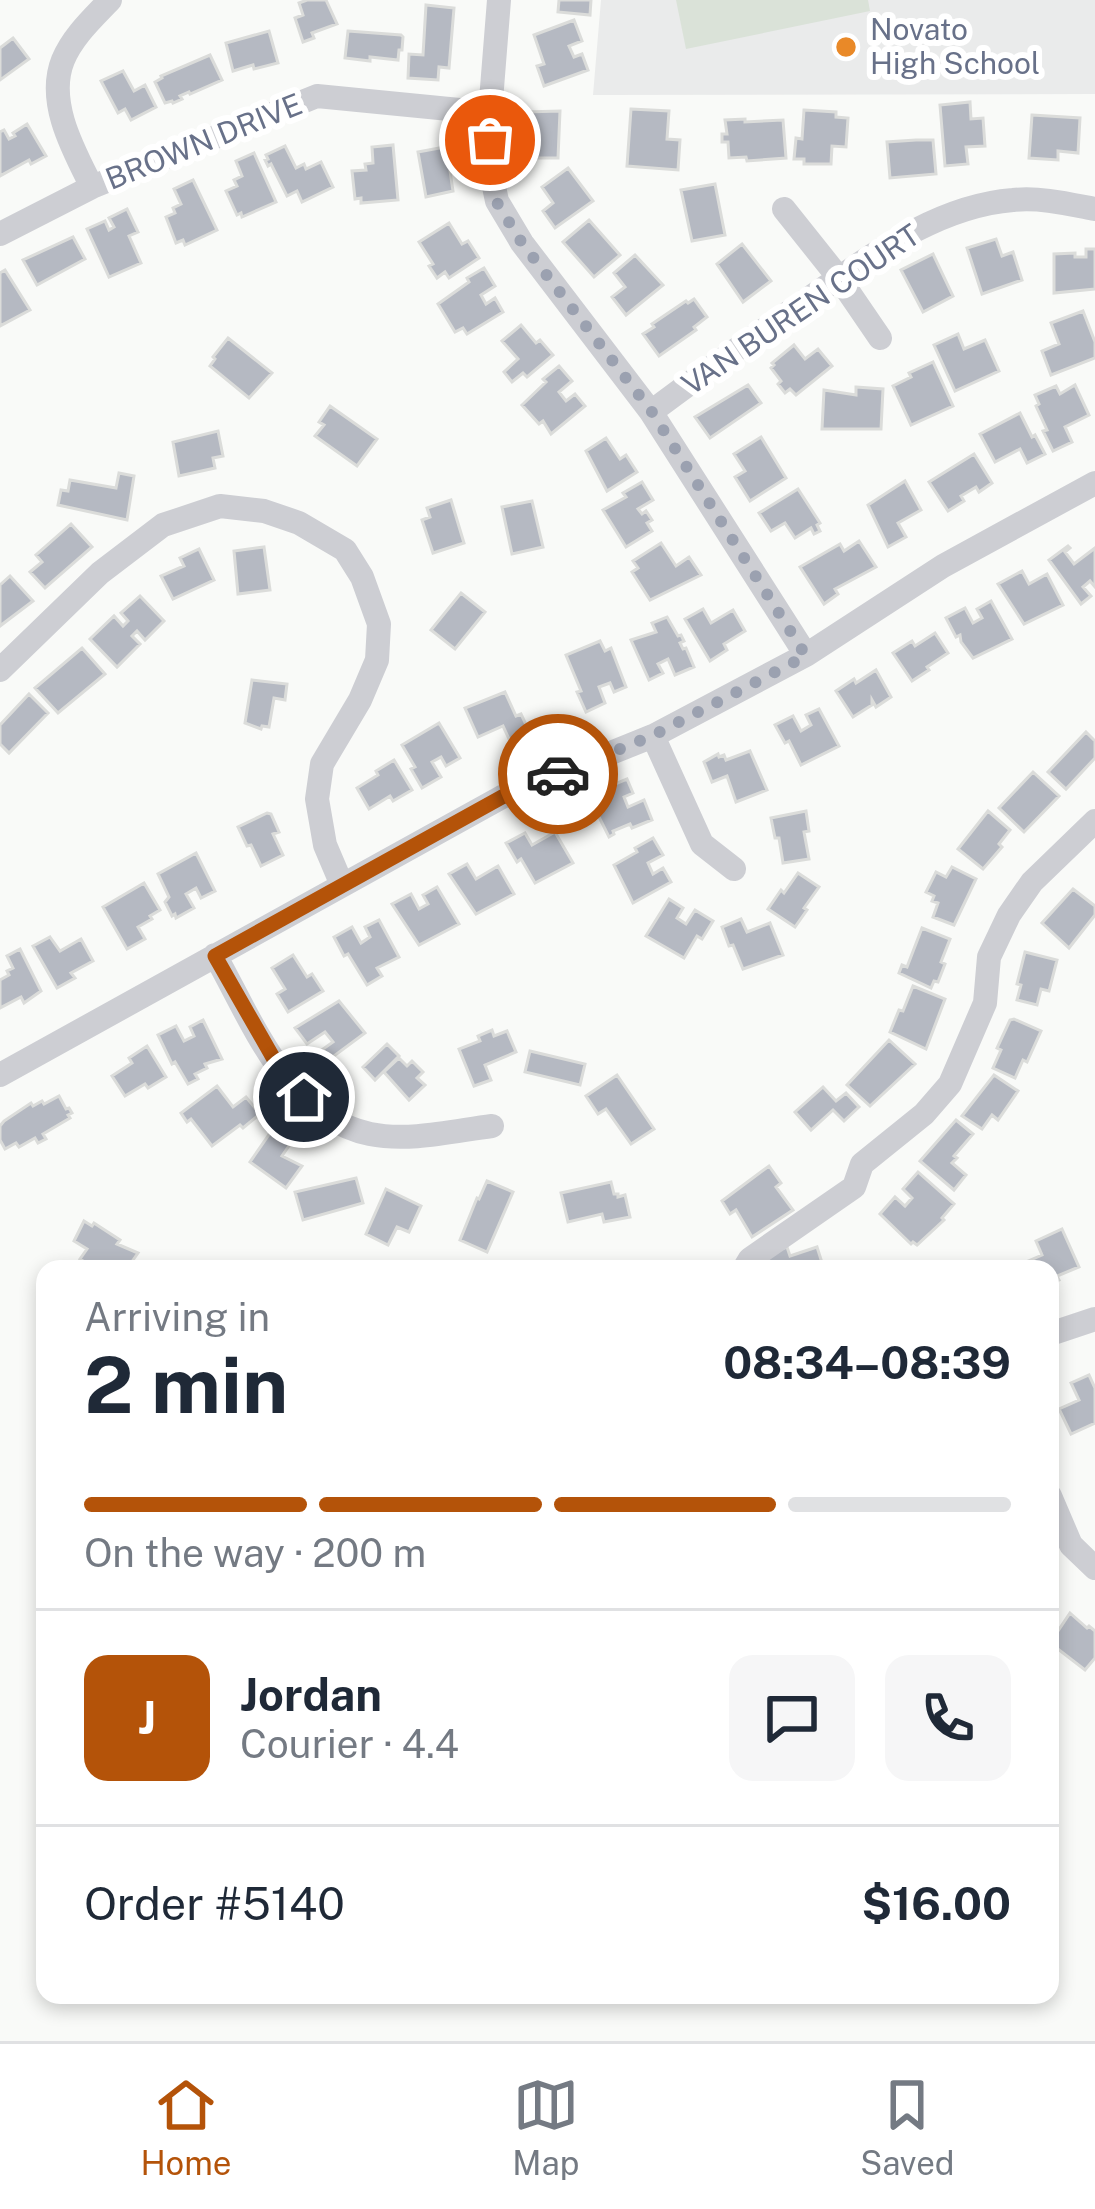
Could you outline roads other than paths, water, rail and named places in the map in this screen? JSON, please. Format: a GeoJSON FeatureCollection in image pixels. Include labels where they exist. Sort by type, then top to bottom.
{"type":"FeatureCollection","features":[{"type":"Feature","properties":{"kind":"street"},"geometry":{"type":"LineString","coordinates":[[92,187],[63,128],[61,63],[78,34],[110,0]]}},
{"type":"Feature","properties":{"kind":"street"},"geometry":{"type":"LineString","coordinates":[[499,0],[490,113],[490,168],[496,201],[522,243],[652,412],[806,656]]}},
{"type":"Feature","properties":{"kind":"street","name":"BROWN DRIVE"},"geometry":{"type":"LineString","coordinates":[[0,234],[92,187],[317,96],[490,113]]}},
{"type":"Feature","properties":{"kind":"street","name":"VAN BUREN COURT"},"geometry":{"type":"LineString","coordinates":[[652,412],[731,352],[898,240],[973,207],[1016,199],[1095,209]]}},
{"type":"Feature","properties":{"kind":"street"},"geometry":{"type":"LineString","coordinates":[[784,209],[880,338]]}},
{"type":"Feature","properties":{"kind":"street"},"geometry":{"type":"LineString","coordinates":[[0,1075],[502,797],[652,736],[806,656],[943,566],[1095,483]]}},
{"type":"Feature","properties":{"kind":"street"},"geometry":{"type":"LineString","coordinates":[[0,670],[100,573],[163,525],[220,506],[264,511],[299,523],[345,550],[362,577],[379,624],[377,660],[360,700],[322,764],[317,799],[325,845],[342,885]]}},
{"type":"Feature","properties":{"kind":"street"},"geometry":{"type":"LineString","coordinates":[[652,736],[702,844],[734,869]]}},
{"type":"Feature","properties":{"kind":"street"},"geometry":{"type":"LineString","coordinates":[[749,1260],[854,1187],[862,1164],[923,1114],[950,1084],[985,1003],[989,957],[1009,914],[1032,882],[1095,821]]}},
{"type":"Feature","properties":{"kind":"street"},"geometry":{"type":"LineString","coordinates":[[215,956],[283,1075],[338,1122],[371,1135],[420,1136],[492,1126]]}},
{"type":"Feature","properties":{"kind":"street"},"geometry":{"type":"LineString","coordinates":[[1059,1331],[1095,1319]]}},
{"type":"Feature","properties":{"kind":"street"},"geometry":{"type":"LineString","coordinates":[[1059,1517],[1071,1545],[1095,1568]]}},
{"type":"Feature","properties":{"kind":"place","name":"Novato High School"},"geometry":{"type":"Point","coordinates":[846,47]}}]}
